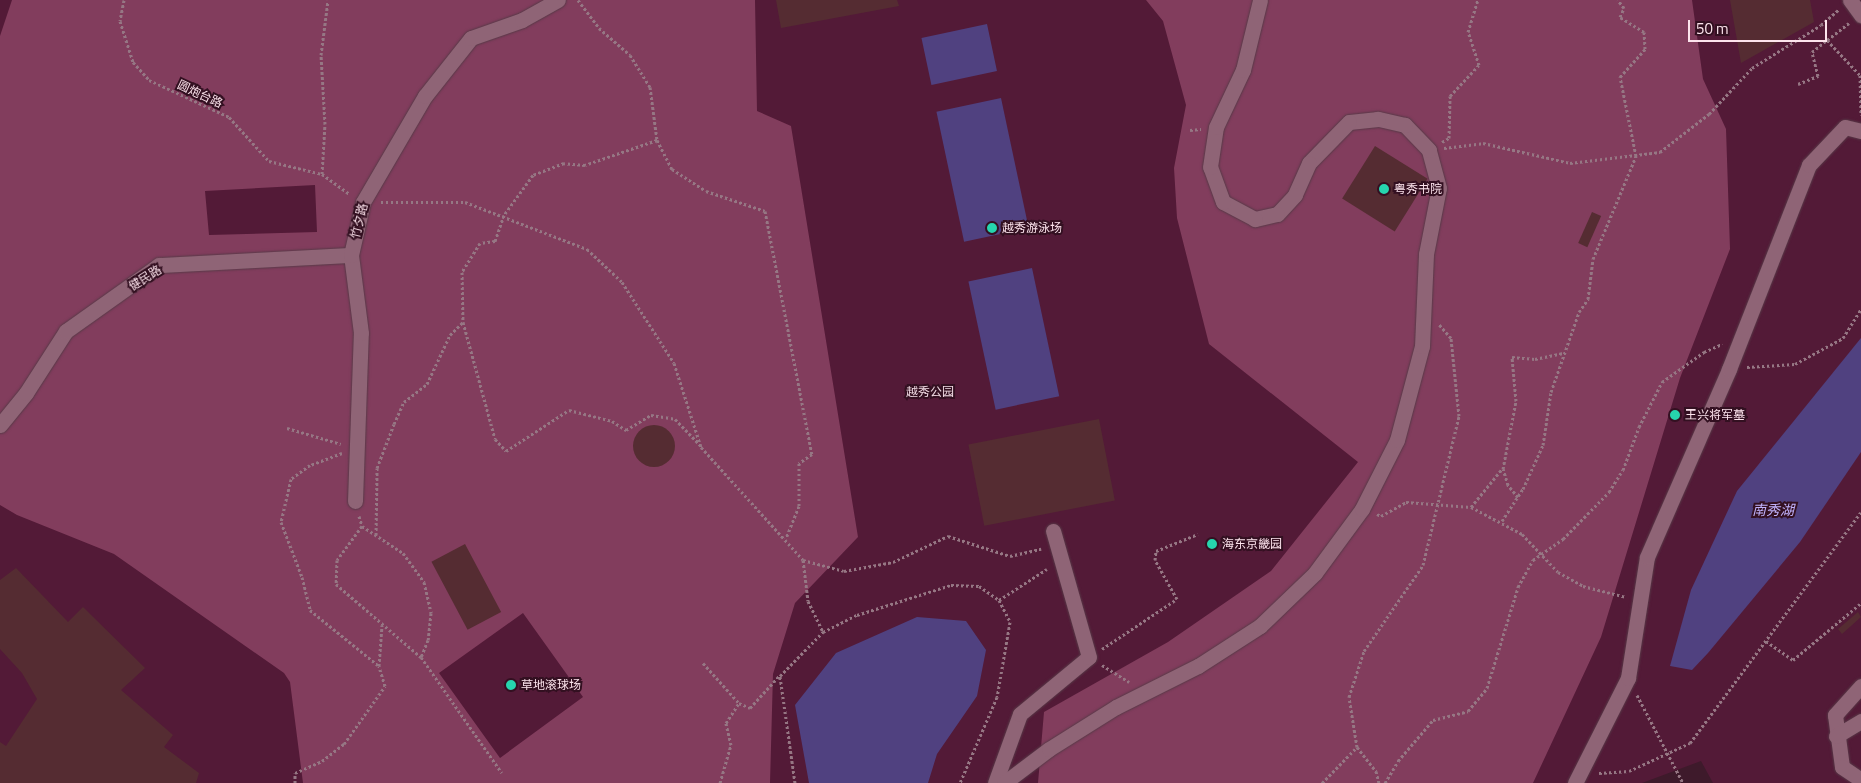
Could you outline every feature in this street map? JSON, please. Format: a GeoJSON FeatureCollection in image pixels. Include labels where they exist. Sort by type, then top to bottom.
{"type":"FeatureCollection","features":[{"type":"Feature","properties":{"kind":"street","name":"竹夕路"},"geometry":{"type":"LineString","coordinates":[[355,501],[361,333],[351,256],[363,202],[425,96],[470,38],[522,20],[558,0]]}},
{"type":"Feature","properties":{"kind":"street"},"geometry":{"type":"LineString","coordinates":[[1004,783],[1049,749],[1145,691],[1198,666],[1260,626],[1315,573],[1362,509],[1397,440],[1422,346],[1426,254],[1439,188],[1429,150],[1405,125],[1378,119],[1349,122],[1309,163],[1295,195],[1277,214],[1255,219],[1223,202],[1210,166],[1216,127],[1243,70],[1260,0]]}},
{"type":"Feature","properties":{"kind":"street"},"geometry":{"type":"LineString","coordinates":[[1850,0],[1861,15]]}},
{"type":"Feature","properties":{"kind":"street"},"geometry":{"type":"LineString","coordinates":[[1578,778],[1628,678],[1647,557],[1729,369],[1809,165],[1846,127],[1861,131]]}},
{"type":"Feature","properties":{"kind":"street","name":"健民路"},"geometry":{"type":"LineString","coordinates":[[0,425],[26,393],[66,331],[159,265],[351,256]]}},
{"type":"Feature","properties":{"kind":"street"},"geometry":{"type":"LineString","coordinates":[[995,783],[1020,714],[1089,657],[1055,538]]}},
{"type":"Feature","properties":{"kind":"street"},"geometry":{"type":"LineString","coordinates":[[1861,686],[1835,715],[1836,736],[1842,767],[1861,780]]}},
{"type":"Feature","properties":{"kind":"street"},"geometry":{"type":"LineString","coordinates":[[1836,736],[1861,721]]}},
{"type":"Feature","properties":{"kind":"path","name":"圆炮台路"},"geometry":{"type":"LineString","coordinates":[[124,0],[120,22],[133,62],[149,80],[229,118],[269,161],[322,174],[363,202]]}},
{"type":"Feature","properties":{"kind":"path"},"geometry":{"type":"LineString","coordinates":[[322,174],[324,124],[321,56],[328,0]]}},
{"type":"Feature","properties":{"kind":"path"},"geometry":{"type":"LineString","coordinates":[[578,0],[599,28],[630,55],[650,87],[657,140],[672,169],[706,191],[766,211],[812,454],[799,463],[799,506],[785,538]]}},
{"type":"Feature","properties":{"kind":"path"},"geometry":{"type":"LineString","coordinates":[[1429,150],[1449,138],[1450,96],[1479,65],[1468,32],[1478,0]]}},
{"type":"Feature","properties":{"kind":"path"},"geometry":{"type":"LineString","coordinates":[[1502,521],[1518,497],[1543,445],[1551,392],[1579,312],[1588,299],[1593,258],[1636,156],[1620,77],[1645,49],[1644,32],[1620,17],[1624,8],[1618,0]]}},
{"type":"Feature","properties":{"kind":"path"},"geometry":{"type":"LineString","coordinates":[[1429,150],[1483,143],[1570,163],[1660,152],[1709,114],[1752,68],[1821,26],[1850,0]]}},
{"type":"Feature","properties":{"kind":"path"},"geometry":{"type":"LineString","coordinates":[[1798,84],[1818,76],[1812,52],[1861,15]]}},
{"type":"Feature","properties":{"kind":"path"},"geometry":{"type":"LineString","coordinates":[[1827,40],[1860,75],[1861,121]]}},
{"type":"Feature","properties":{"kind":"path"},"geometry":{"type":"LineString","coordinates":[[657,140],[585,165],[564,163],[533,175],[504,215],[494,241],[480,243],[462,272],[463,322],[496,439],[506,451],[569,410],[612,421],[626,430],[651,415],[675,420],[785,538],[803,560],[808,602],[824,632]]}},
{"type":"Feature","properties":{"kind":"path"},"geometry":{"type":"LineString","coordinates":[[363,202],[464,202],[504,215],[586,249],[622,282],[674,363],[701,447]]}},
{"type":"Feature","properties":{"kind":"path"},"geometry":{"type":"LineString","coordinates":[[1379,783],[1376,771],[1357,747],[1349,697],[1364,651],[1423,565],[1459,416],[1451,338],[1423,306]]}},
{"type":"Feature","properties":{"kind":"path"},"geometry":{"type":"LineString","coordinates":[[1729,369],[1795,364],[1843,338],[1861,309]]}},
{"type":"Feature","properties":{"kind":"path"},"geometry":{"type":"LineString","coordinates":[[376,535],[377,468],[394,424],[404,402],[427,384],[450,335],[463,322]]}},
{"type":"Feature","properties":{"kind":"path"},"geometry":{"type":"LineString","coordinates":[[1385,783],[1398,760],[1433,720],[1468,711],[1488,688],[1518,588],[1533,560],[1563,539],[1609,492],[1623,470],[1639,427],[1662,382],[1704,352],[1743,334]]}},
{"type":"Feature","properties":{"kind":"path"},"geometry":{"type":"LineString","coordinates":[[1518,497],[1508,485],[1503,469],[1516,400],[1512,357],[1535,359],[1564,353]]}},
{"type":"Feature","properties":{"kind":"path"},"geometry":{"type":"LineString","coordinates":[[287,428],[356,448]]}},
{"type":"Feature","properties":{"kind":"path"},"geometry":{"type":"LineString","coordinates":[[356,448],[310,465],[291,478],[281,522],[302,577],[310,610],[379,666]]}},
{"type":"Feature","properties":{"kind":"path"},"geometry":{"type":"LineString","coordinates":[[1471,507],[1503,469]]}},
{"type":"Feature","properties":{"kind":"path"},"geometry":{"type":"LineString","coordinates":[[355,501],[362,526],[403,553],[424,582],[432,613],[428,640],[421,657]]}},
{"type":"Feature","properties":{"kind":"path"},"geometry":{"type":"LineString","coordinates":[[1362,509],[1381,516],[1406,502],[1471,507],[1502,521],[1522,534],[1558,572],[1582,586],[1640,599]]}},
{"type":"Feature","properties":{"kind":"path"},"geometry":{"type":"LineString","coordinates":[[1578,778],[1629,771],[1690,743],[1861,512]]}},
{"type":"Feature","properties":{"kind":"path"},"geometry":{"type":"LineString","coordinates":[[362,526],[337,560],[336,584],[421,657],[502,773]]}},
{"type":"Feature","properties":{"kind":"path"},"geometry":{"type":"LineString","coordinates":[[1145,691],[1089,657],[1176,599],[1156,560],[1156,551],[1198,534]]}},
{"type":"Feature","properties":{"kind":"path"},"geometry":{"type":"LineString","coordinates":[[803,560],[844,571],[893,562],[948,536],[1010,556],[1055,538]]}},
{"type":"Feature","properties":{"kind":"path"},"geometry":{"type":"LineString","coordinates":[[999,600],[1060,560]]}},
{"type":"Feature","properties":{"kind":"path"},"geometry":{"type":"LineString","coordinates":[[703,663],[739,703],[750,708],[824,632],[857,615],[951,585],[979,586],[999,600],[1010,622],[997,697],[960,783]]}},
{"type":"Feature","properties":{"kind":"path"},"geometry":{"type":"LineString","coordinates":[[1766,641],[1793,660],[1861,603]]}},
{"type":"Feature","properties":{"kind":"path"},"geometry":{"type":"LineString","coordinates":[[295,783],[295,773],[322,761],[344,744],[366,716],[385,686],[379,666],[382,624]]}},
{"type":"Feature","properties":{"kind":"path"},"geometry":{"type":"LineString","coordinates":[[780,676],[786,740],[796,783]]}},
{"type":"Feature","properties":{"kind":"path"},"geometry":{"type":"LineString","coordinates":[[1628,678],[1683,783]]}},
{"type":"Feature","properties":{"kind":"path"},"geometry":{"type":"LineString","coordinates":[[720,783],[731,745],[726,723],[739,703]]}},
{"type":"Feature","properties":{"kind":"path"},"geometry":{"type":"LineString","coordinates":[[1322,783],[1357,747]]}},
{"type":"Feature","properties":{"kind":"green space","name":"越秀公园"},"geometry":{"type":"Polygon","coordinates":[[[0,0],[1861,0],[1861,783],[1713,783],[1701,761],[1642,783],[0,783],[0,0]]]}},
{"type":"Feature","properties":{"kind":"shaded area"},"geometry":{"type":"Polygon","coordinates":[[[12,0],[755,0],[757,111],[791,126],[858,537],[795,603],[773,674],[770,783],[303,783],[290,682],[284,673],[114,554],[17,515],[0,505],[0,36],[12,0]],[[315,185],[205,191],[209,235],[317,232],[315,185]],[[523,613],[439,673],[500,758],[583,697],[523,613]]]}},
{"type":"Feature","properties":{"kind":"shaded area"},"geometry":{"type":"Polygon","coordinates":[[[1146,0],[1692,0],[1703,79],[1726,129],[1730,249],[1680,378],[1601,637],[1533,783],[1038,783],[1044,712],[1168,642],[1271,571],[1358,462],[1209,344],[1177,218],[1174,168],[1186,105],[1163,21],[1146,0]]]}},
{"type":"Feature","properties":{"kind":"water"},"geometry":{"type":"Polygon","coordinates":[[[987,24],[997,71],[931,85],[921,38],[987,24]]]}},
{"type":"Feature","properties":{"kind":"water"},"geometry":{"type":"Polygon","coordinates":[[[1001,98],[1029,228],[964,242],[936,112],[1001,98]]]}},
{"type":"Feature","properties":{"kind":"water"},"geometry":{"type":"Polygon","coordinates":[[[1032,268],[1059,396],[996,410],[968,282],[1032,268]]]}},
{"type":"Feature","properties":{"kind":"water","name":"南秀湖"},"geometry":{"type":"Polygon","coordinates":[[[1861,338],[1861,452],[1800,542],[1708,653],[1692,670],[1670,666],[1691,590],[1737,491],[1861,338]]]}},
{"type":"Feature","properties":{"kind":"water"},"geometry":{"type":"Polygon","coordinates":[[[917,617],[966,621],[986,650],[977,696],[937,754],[928,783],[809,783],[795,705],[836,653],[917,617]]]}},
{"type":"Feature","properties":{"kind":"building"},"geometry":{"type":"Polygon","coordinates":[[[776,0],[897,0],[899,6],[781,28],[776,0]]]}},
{"type":"Feature","properties":{"kind":"building"},"geometry":{"type":"Polygon","coordinates":[[[1730,0],[1810,0],[1814,22],[1741,63],[1730,0]]]}},
{"type":"Feature","properties":{"kind":"building","name":"粤秀书院"},"geometry":{"type":"Polygon","coordinates":[[[1375,146],[1428,179],[1395,231],[1342,199],[1375,146]]]}},
{"type":"Feature","properties":{"kind":"building"},"geometry":{"type":"Polygon","coordinates":[[[1592,212],[1601,216],[1587,247],[1578,243],[1592,212]]]}},
{"type":"Feature","properties":{"kind":"building"},"geometry":{"type":"Polygon","coordinates":[[[1099,419],[1115,500],[984,526],[968,444],[1099,419]]]}},
{"type":"Feature","properties":{"kind":"building"},"geometry":{"type":"Polygon","coordinates":[[[650,425],[658,425],[669,431],[675,446],[669,461],[658,467],[650,467],[639,461],[633,450],[633,442],[639,431],[650,425]]]}},
{"type":"Feature","properties":{"kind":"building"},"geometry":{"type":"Polygon","coordinates":[[[465,544],[501,612],[468,630],[431,562],[465,544]]]}},
{"type":"Feature","properties":{"kind":"building"},"geometry":{"type":"Polygon","coordinates":[[[16,568],[68,622],[83,607],[145,668],[121,690],[173,735],[164,747],[199,773],[196,783],[0,783],[0,742],[6,746],[37,699],[22,673],[0,649],[0,580],[16,568]]]}},
{"type":"Feature","properties":{"kind":"building"},"geometry":{"type":"Polygon","coordinates":[[[1858,612],[1861,617],[1842,634],[1838,629],[1858,612]]]}},
{"type":"Feature","properties":{"kind":"place","name":"粤秀书院"},"geometry":{"type":"Point","coordinates":[1384,189]}},
{"type":"Feature","properties":{"kind":"place","name":"越秀游泳场"},"geometry":{"type":"Point","coordinates":[992,228]}},
{"type":"Feature","properties":{"kind":"place","name":"王兴将军墓"},"geometry":{"type":"Point","coordinates":[1675,415]}},
{"type":"Feature","properties":{"kind":"place","name":"海东京畿园"},"geometry":{"type":"Point","coordinates":[1212,544]}},
{"type":"Feature","properties":{"kind":"place","name":"草地滚球场"},"geometry":{"type":"Point","coordinates":[511,685]}}]}
